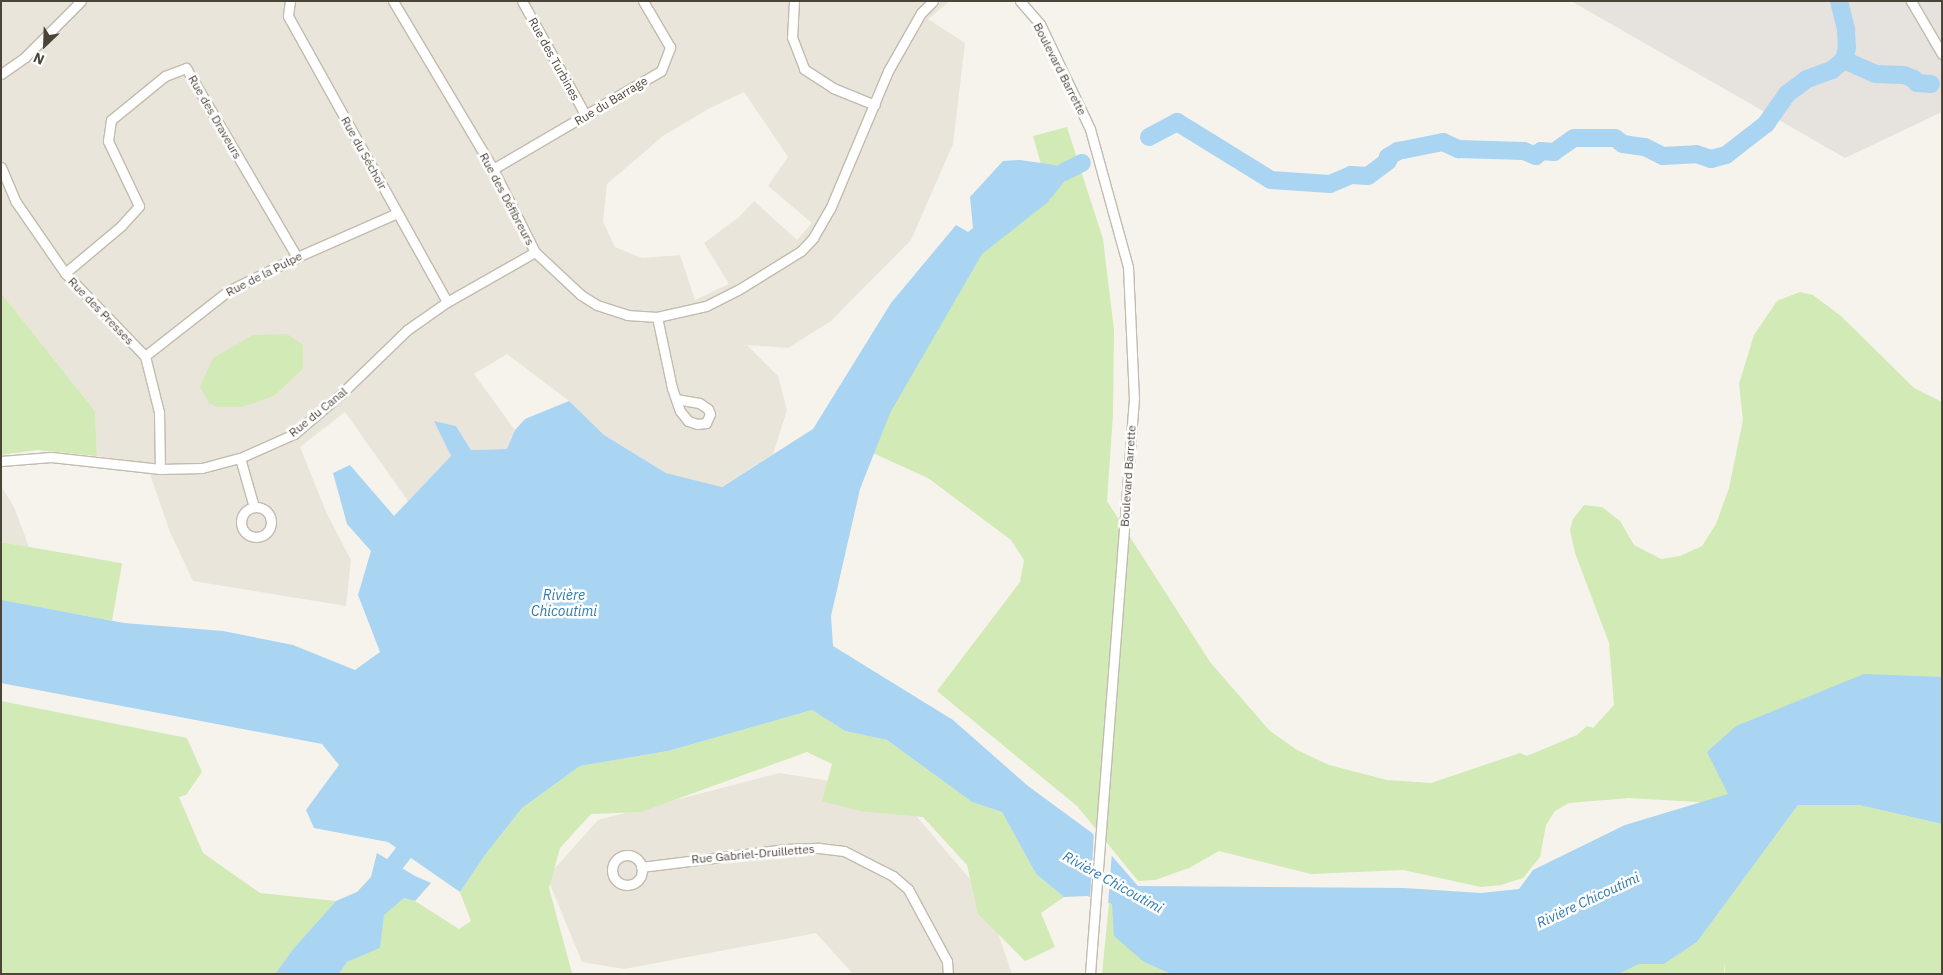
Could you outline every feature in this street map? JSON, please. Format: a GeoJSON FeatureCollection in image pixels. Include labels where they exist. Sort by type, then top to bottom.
{"type":"FeatureCollection","features":[{"type":"Feature","properties":{"kind":"street"},"geometry":{"type":"LineString","coordinates":[[1,74],[25,57],[81,1]]}},
{"type":"Feature","properties":{"kind":"street","name":"Rue du Séchoir"},"geometry":{"type":"LineString","coordinates":[[290,1],[288,16],[447,302]]}},
{"type":"Feature","properties":{"kind":"street","name":"Rue des Défibreurs"},"geometry":{"type":"LineString","coordinates":[[393,1],[493,169],[535,252],[581,295],[597,305],[627,315],[657,317],[706,306],[738,290],[801,251],[813,238],[830,209],[888,71],[905,38],[921,13],[933,1]]}},
{"type":"Feature","properties":{"kind":"street","name":"Rue des Turbines"},"geometry":{"type":"LineString","coordinates":[[522,1],[586,116]]}},
{"type":"Feature","properties":{"kind":"street","name":"Rue du Barrage"},"geometry":{"type":"LineString","coordinates":[[493,169],[661,71],[670,47],[643,1]]}},
{"type":"Feature","properties":{"kind":"street"},"geometry":{"type":"LineString","coordinates":[[794,1],[792,37],[804,69],[833,88],[875,105]]}},
{"type":"Feature","properties":{"kind":"street","name":"Boulevard Barrette"},"geometry":{"type":"LineString","coordinates":[[1020,1],[1040,24],[1090,129],[1128,267],[1134,398],[1090,974]]}},
{"type":"Feature","properties":{"kind":"street"},"geometry":{"type":"LineString","coordinates":[[1911,1],[1942,54]]}},
{"type":"Feature","properties":{"kind":"street","name":"Rue des Draveurs"},"geometry":{"type":"LineString","coordinates":[[65,273],[121,226],[139,206],[108,141],[111,120],[165,76],[186,68],[297,257]]}},
{"type":"Feature","properties":{"kind":"street","name":"Rue des Presses"},"geometry":{"type":"LineString","coordinates":[[1,167],[16,202],[65,273],[145,356],[160,412],[160,469]]}},
{"type":"Feature","properties":{"kind":"street","name":"Rue de la Pulpe"},"geometry":{"type":"LineString","coordinates":[[145,356],[228,290],[397,213]]}},
{"type":"Feature","properties":{"kind":"street","name":"Rue du Canal"},"geometry":{"type":"LineString","coordinates":[[1,461],[51,457],[160,469],[202,468],[240,458],[294,434],[340,395],[408,330],[447,302],[535,252]]}},
{"type":"Feature","properties":{"kind":"street"},"geometry":{"type":"LineString","coordinates":[[657,317],[676,399]]}},
{"type":"Feature","properties":{"kind":"street"},"geometry":{"type":"LineString","coordinates":[[240,458],[254,507]]}},
{"type":"Feature","properties":{"kind":"street","name":"Rue Gabriel-Druillettes"},"geometry":{"type":"LineString","coordinates":[[642,867],[786,849],[819,848],[844,851],[893,876],[908,889],[947,961],[948,974]]}},
{"type":"Feature","properties":{"kind":"shaded area"},"geometry":{"type":"Polygon","coordinates":[[[1,1],[950,1],[928,19],[965,43],[953,144],[911,240],[831,321],[788,348],[747,345],[778,376],[787,410],[773,454],[721,487],[666,473],[604,435],[569,401],[507,354],[474,374],[515,430],[508,449],[471,450],[456,426],[435,422],[451,456],[408,501],[345,412],[300,447],[327,514],[351,560],[346,606],[193,581],[170,532],[146,463],[97,456],[95,411],[1,293],[1,1]],[[744,92],[710,108],[663,136],[607,184],[603,222],[615,247],[642,258],[680,255],[695,300],[729,284],[704,243],[739,217],[754,201],[797,240],[812,223],[768,186],[788,157],[744,92]],[[303,369],[217,407],[274,396],[303,369]]]}},
{"type":"Feature","properties":{"kind":"shaded area"},"geometry":{"type":"Polygon","coordinates":[[[1571,1],[1942,1],[1942,112],[1845,158],[1571,1]]]}},
{"type":"Feature","properties":{"kind":"shaded area"},"geometry":{"type":"Polygon","coordinates":[[[1,486],[14,507],[29,547],[1,542],[1,486]]]}},
{"type":"Feature","properties":{"kind":"shaded area"},"geometry":{"type":"Polygon","coordinates":[[[779,773],[895,791],[986,898],[1012,974],[853,974],[816,933],[624,969],[582,962],[547,877],[598,820],[779,773]]]}},
{"type":"Feature","properties":{"kind":"green space"},"geometry":{"type":"Polygon","coordinates":[[[1067,127],[1103,239],[1114,330],[1113,414],[1107,501],[1210,662],[1270,731],[1297,750],[1329,765],[1387,780],[1431,783],[1520,753],[1527,756],[1577,735],[1587,726],[1593,728],[1614,705],[1609,643],[1575,553],[1570,530],[1573,519],[1584,505],[1602,507],[1620,521],[1634,545],[1661,559],[1680,556],[1702,546],[1716,524],[1729,488],[1743,420],[1739,384],[1754,335],[1777,301],[1800,292],[1813,295],[1841,316],[1914,388],[1942,402],[1942,714],[1715,803],[1629,798],[1569,803],[1555,811],[1546,825],[1540,857],[1523,878],[1501,885],[1481,887],[1403,870],[1311,874],[1219,851],[1189,868],[1155,880],[1138,881],[1077,806],[937,691],[1020,582],[1024,560],[1011,540],[928,478],[873,453],[892,407],[982,253],[1051,199],[1033,136],[1067,127]]]}},
{"type":"Feature","properties":{"kind":"green space"},"geometry":{"type":"Polygon","coordinates":[[[1,293],[95,411],[97,456],[37,450],[1,455],[1,293]]]}},
{"type":"Feature","properties":{"kind":"green space"},"geometry":{"type":"Polygon","coordinates":[[[287,334],[303,345],[303,369],[274,396],[242,407],[217,407],[209,403],[200,387],[213,358],[253,335],[287,334]]]}},
{"type":"Feature","properties":{"kind":"green space"},"geometry":{"type":"Polygon","coordinates":[[[1,542],[122,563],[112,620],[1,601],[1,542]]]}},
{"type":"Feature","properties":{"kind":"green space"},"geometry":{"type":"Polygon","coordinates":[[[1,701],[187,738],[202,772],[186,795],[179,797],[203,853],[260,893],[336,901],[294,948],[275,974],[1,974],[1,701]]]}},
{"type":"Feature","properties":{"kind":"green space"},"geometry":{"type":"Polygon","coordinates":[[[812,710],[845,731],[887,740],[972,802],[1002,812],[1036,874],[1064,897],[1041,913],[1055,947],[1025,961],[978,914],[967,865],[923,817],[860,811],[822,801],[832,764],[807,752],[641,812],[591,814],[560,848],[549,888],[572,973],[580,974],[339,974],[347,962],[380,948],[383,915],[404,898],[415,901],[459,929],[471,921],[460,892],[485,855],[522,808],[580,766],[668,751],[812,710]]]}},
{"type":"Feature","properties":{"kind":"green space"},"geometry":{"type":"Polygon","coordinates":[[[1798,805],[1859,805],[1942,824],[1942,974],[1725,974],[1724,961],[1724,974],[1619,974],[1639,964],[1664,964],[1697,942],[1798,805]]]}},
{"type":"Feature","properties":{"kind":"green space"},"geometry":{"type":"Polygon","coordinates":[[[1109,903],[1112,904],[1144,962],[1171,974],[1102,974],[1109,903]]]}},
{"type":"Feature","properties":{"kind":"water","name":"Rivière Chicoutimi"},"geometry":{"type":"Polygon","coordinates":[[[1020,160],[1055,165],[1064,172],[1064,182],[1047,203],[982,254],[890,413],[860,489],[831,616],[833,646],[953,720],[1028,786],[1092,833],[1138,886],[1404,888],[1481,893],[1519,889],[1533,870],[1625,825],[1728,794],[1707,752],[1736,726],[1864,674],[1942,677],[1942,824],[1859,805],[1798,805],[1697,942],[1664,964],[1639,964],[1619,974],[1171,974],[1144,962],[1114,936],[1112,904],[1087,896],[1064,897],[1036,874],[1002,812],[972,802],[887,740],[845,731],[812,710],[668,751],[580,766],[522,808],[485,855],[460,892],[388,842],[314,828],[306,810],[339,765],[322,744],[1,683],[1,600],[124,623],[223,631],[293,645],[355,670],[380,652],[358,595],[371,551],[347,524],[333,473],[350,465],[394,516],[451,456],[434,421],[456,426],[471,450],[507,449],[515,430],[525,419],[569,401],[604,435],[666,473],[722,487],[813,429],[891,303],[956,225],[968,232],[973,228],[970,197],[1003,161],[1020,160]]]}},
{"type":"Feature","properties":{"kind":"water"},"geometry":{"type":"Polygon","coordinates":[[[377,853],[415,876],[431,883],[415,901],[404,898],[384,915],[380,948],[347,962],[339,974],[275,974],[294,948],[336,901],[357,892],[371,877],[377,853]]]}},
{"type":"Feature","properties":{"kind":"pier"},"geometry":{"type":"Polygon","coordinates":[[[1094,832],[1112,852],[1108,905],[1090,899],[1094,832]]]}},
{"type":"Feature","properties":{"kind":"waterway"},"geometry":{"type":"LineString","coordinates":[[1839,1],[1846,30],[1847,47],[1844,60]]}},
{"type":"Feature","properties":{"kind":"waterway"},"geometry":{"type":"LineString","coordinates":[[1149,137],[1177,122],[1271,180],[1330,184],[1351,175],[1368,176],[1388,161],[1388,157],[1398,151],[1443,142],[1458,149],[1524,151],[1536,156],[1541,151],[1554,152],[1574,138],[1615,138],[1623,144],[1645,147],[1663,156],[1696,154],[1711,159],[1726,155],[1766,124],[1787,94],[1807,79],[1832,70],[1844,60],[1875,74],[1904,75],[1914,79],[1917,83],[1931,84]]}},
{"type":"Feature","properties":{"kind":"waterway"},"geometry":{"type":"LineString","coordinates":[[1064,172],[1082,163]]}},
{"type":"Feature","properties":{"kind":"waterway","name":"Rivière Chicoutimi"},"geometry":{"type":"LineString","coordinates":[[380,883],[418,834]]}}]}
